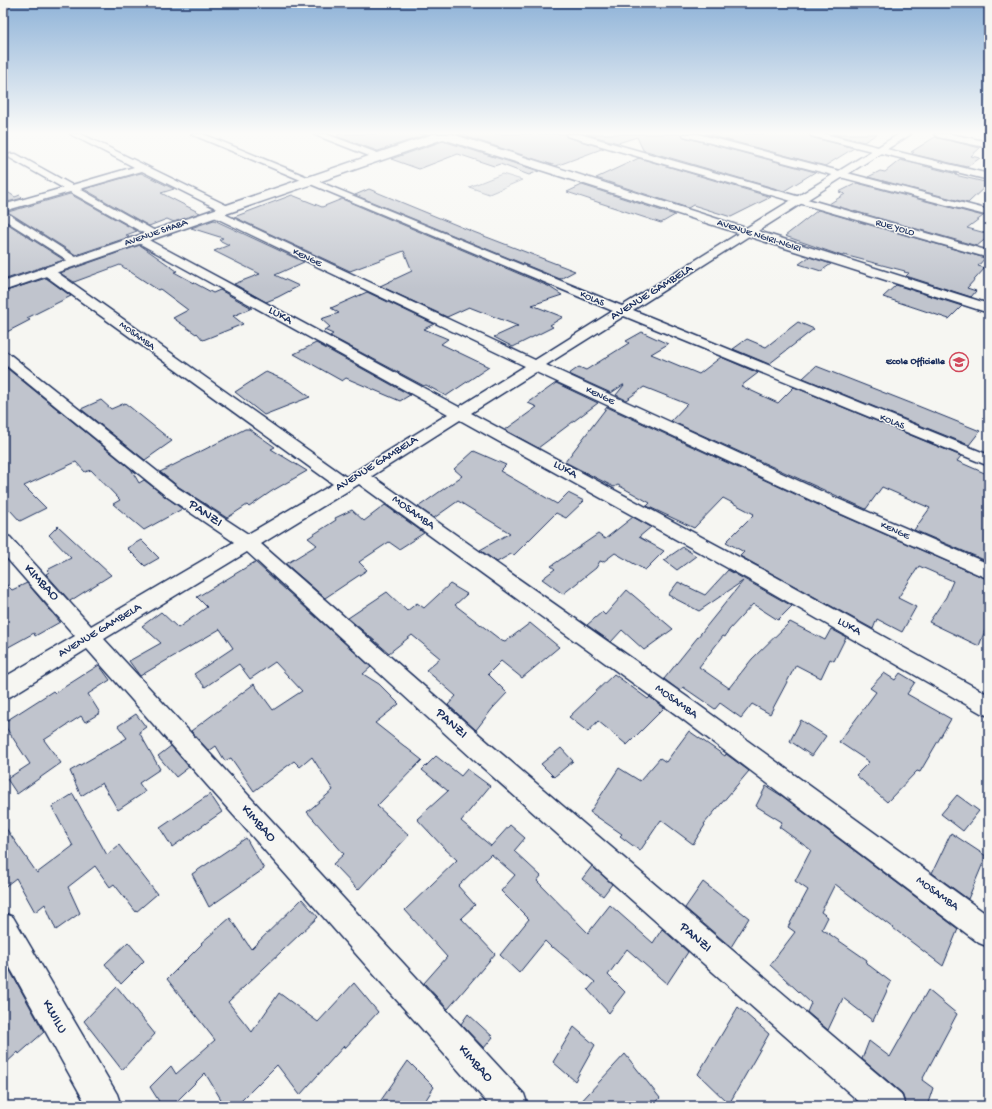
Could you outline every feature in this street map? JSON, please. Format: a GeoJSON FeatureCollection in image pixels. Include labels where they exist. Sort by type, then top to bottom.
{"type":"FeatureCollection","features":[{"type":"Feature","properties":{"kind":"street","name":"LUKA"},"geometry":{"type":"LineString","coordinates":[[68,186],[146,236],[314,335],[460,412],[769,582],[989,706]]}},
{"type":"Feature","properties":{"kind":"street"},"geometry":{"type":"LineString","coordinates":[[3,208],[80,186]]}},
{"type":"Feature","properties":{"kind":"street","name":"KENGE"},"geometry":{"type":"LineString","coordinates":[[174,186],[220,211],[536,366],[832,503],[989,572]]}},
{"type":"Feature","properties":{"kind":"street","name":"AVENUE SHABA"},"geometry":{"type":"LineString","coordinates":[[3,287],[146,236],[296,186]]}},
{"type":"Feature","properties":{"kind":"street","name":"KOLAS"},"geometry":{"type":"LineString","coordinates":[[321,186],[622,312],[989,461]]}},
{"type":"Feature","properties":{"kind":"street","name":"AVENUE NGIRI-NGIRI"},"geometry":{"type":"LineString","coordinates":[[602,186],[989,310]]}},
{"type":"Feature","properties":{"kind":"street","name":"RUE YOLO"},"geometry":{"type":"LineString","coordinates":[[748,186],[989,255]]}},
{"type":"Feature","properties":{"kind":"street"},"geometry":{"type":"LineString","coordinates":[[748,232],[825,186]]}},
{"type":"Feature","properties":{"kind":"street"},"geometry":{"type":"LineString","coordinates":[[884,186],[989,213]]}},
{"type":"Feature","properties":{"kind":"street"},"geometry":{"type":"LineString","coordinates":[[3,214],[76,261]]}},
{"type":"Feature","properties":{"kind":"street","name":"AVENUE GAMBELA"},"geometry":{"type":"LineString","coordinates":[[3,689],[247,542],[269,531],[536,366],[748,232]]}},
{"type":"Feature","properties":{"kind":"street","name":"MOSAMBA"},"geometry":{"type":"LineString","coordinates":[[47,271],[689,712],[989,933]]}},
{"type":"Feature","properties":{"kind":"street","name":"PANZI"},"geometry":{"type":"LineString","coordinates":[[3,356],[172,492],[247,542],[482,752],[889,1106]]}},
{"type":"Feature","properties":{"kind":"street","name":"KIMBAO"},"geometry":{"type":"LineString","coordinates":[[3,542],[512,1106]]}},
{"type":"Feature","properties":{"kind":"street","name":"KWILU"},"geometry":{"type":"LineString","coordinates":[[3,927],[105,1106]]}},
{"type":"Feature","properties":{"kind":"shaded area"},"geometry":{"type":"Polygon","coordinates":[[[472,186],[508,186],[489,194],[469,187],[472,186]]]}},
{"type":"Feature","properties":{"kind":"building"},"geometry":{"type":"Polygon","coordinates":[[[96,186],[167,186],[174,189],[161,193],[200,213],[174,222],[167,219],[149,226],[84,189],[96,186]]]}},
{"type":"Feature","properties":{"kind":"building"},"geometry":{"type":"Polygon","coordinates":[[[580,186],[584,186],[675,215],[661,223],[567,192],[580,186]]]}},
{"type":"Feature","properties":{"kind":"building"},"geometry":{"type":"Polygon","coordinates":[[[620,186],[733,186],[771,197],[731,217],[693,205],[688,208],[620,186]]]}},
{"type":"Feature","properties":{"kind":"building"},"geometry":{"type":"Polygon","coordinates":[[[766,186],[793,186],[784,191],[766,186]]]}},
{"type":"Feature","properties":{"kind":"building"},"geometry":{"type":"Polygon","coordinates":[[[851,186],[868,186],[983,216],[967,228],[989,234],[989,236],[977,246],[829,204],[845,194],[839,192],[851,186]]]}},
{"type":"Feature","properties":{"kind":"building"},"geometry":{"type":"Polygon","coordinates":[[[902,186],[986,186],[968,203],[902,186]]]}},
{"type":"Feature","properties":{"kind":"building"},"geometry":{"type":"Polygon","coordinates":[[[3,189],[15,197],[20,195],[23,198],[3,203],[3,189]]]}},
{"type":"Feature","properties":{"kind":"building"},"geometry":{"type":"Polygon","coordinates":[[[369,189],[471,231],[575,271],[560,279],[355,195],[369,189]]]}},
{"type":"Feature","properties":{"kind":"building"},"geometry":{"type":"Polygon","coordinates":[[[70,194],[137,231],[126,235],[129,237],[76,255],[8,212],[70,194]]]}},
{"type":"Feature","properties":{"kind":"building"},"geometry":{"type":"Polygon","coordinates":[[[292,195],[322,207],[342,199],[548,286],[562,295],[532,305],[563,317],[550,325],[553,327],[513,347],[494,337],[518,326],[469,307],[447,317],[380,286],[412,271],[404,251],[350,271],[234,217],[292,195]]]}},
{"type":"Feature","properties":{"kind":"building"},"geometry":{"type":"Polygon","coordinates":[[[818,210],[985,258],[978,266],[985,268],[967,288],[976,291],[971,297],[906,276],[909,273],[904,272],[905,271],[844,255],[842,256],[785,236],[818,210]]]}},
{"type":"Feature","properties":{"kind":"building"},"geometry":{"type":"Polygon","coordinates":[[[214,220],[304,262],[275,275],[299,286],[266,302],[234,284],[260,274],[214,251],[229,245],[219,240],[223,238],[191,228],[214,220]]]}},
{"type":"Feature","properties":{"kind":"building"},"geometry":{"type":"Polygon","coordinates":[[[8,224],[64,260],[3,280],[3,226],[8,224]]]}},
{"type":"Feature","properties":{"kind":"building"},"geometry":{"type":"Polygon","coordinates":[[[140,245],[177,271],[174,272],[213,293],[220,290],[252,308],[233,316],[243,324],[203,340],[197,333],[196,334],[173,318],[188,310],[160,289],[158,290],[120,265],[74,282],[60,273],[140,245]]]}},
{"type":"Feature","properties":{"kind":"building"},"geometry":{"type":"Polygon","coordinates":[[[809,257],[831,264],[821,271],[799,264],[809,257]]]}},
{"type":"Feature","properties":{"kind":"building"},"geometry":{"type":"Polygon","coordinates":[[[46,278],[71,296],[27,318],[30,320],[3,334],[3,292],[46,278]]]}},
{"type":"Feature","properties":{"kind":"building"},"geometry":{"type":"Polygon","coordinates":[[[896,285],[962,306],[949,319],[883,297],[896,285]]]}},
{"type":"Feature","properties":{"kind":"building"},"geometry":{"type":"Polygon","coordinates":[[[367,292],[434,324],[424,329],[448,339],[441,344],[489,367],[446,396],[426,385],[424,386],[330,336],[333,334],[324,330],[330,327],[321,319],[339,313],[331,308],[367,292]]]}},
{"type":"Feature","properties":{"kind":"building"},"geometry":{"type":"Polygon","coordinates":[[[798,322],[814,329],[769,364],[733,349],[747,339],[766,347],[798,322]]]}},
{"type":"Feature","properties":{"kind":"building"},"geometry":{"type":"Polygon","coordinates":[[[642,332],[668,344],[651,354],[699,374],[721,357],[758,373],[741,386],[778,403],[794,387],[961,456],[957,461],[989,475],[989,562],[914,530],[930,508],[882,487],[866,509],[671,421],[687,404],[644,387],[626,400],[616,395],[624,385],[611,393],[569,374],[579,367],[586,370],[629,343],[626,341],[642,332]]]}},
{"type":"Feature","properties":{"kind":"building"},"geometry":{"type":"Polygon","coordinates":[[[316,343],[410,395],[400,401],[346,378],[342,381],[294,354],[316,343]]]}},
{"type":"Feature","properties":{"kind":"building"},"geometry":{"type":"Polygon","coordinates":[[[3,365],[131,469],[139,483],[144,480],[182,509],[144,530],[113,504],[120,500],[91,470],[85,472],[76,462],[24,486],[46,508],[20,521],[10,510],[3,513],[3,365]]]}},
{"type":"Feature","properties":{"kind":"building"},"geometry":{"type":"Polygon","coordinates":[[[816,366],[980,431],[969,445],[803,378],[816,366]]]}},
{"type":"Feature","properties":{"kind":"building"},"geometry":{"type":"Polygon","coordinates":[[[266,372],[289,382],[310,397],[264,415],[235,392],[266,372]]]}},
{"type":"Feature","properties":{"kind":"building"},"geometry":{"type":"Polygon","coordinates":[[[556,383],[598,403],[538,448],[505,430],[537,407],[528,403],[556,383]]]}},
{"type":"Feature","properties":{"kind":"building"},"geometry":{"type":"Polygon","coordinates":[[[101,400],[111,409],[125,403],[172,441],[145,460],[81,409],[101,400]]]}},
{"type":"Feature","properties":{"kind":"building"},"geometry":{"type":"Polygon","coordinates":[[[607,407],[825,508],[989,580],[989,620],[979,646],[929,622],[946,597],[953,581],[919,566],[898,598],[916,607],[902,632],[877,619],[873,629],[740,556],[744,552],[726,542],[754,514],[723,498],[694,528],[647,506],[650,503],[618,485],[614,487],[565,462],[607,407]]]}},
{"type":"Feature","properties":{"kind":"building"},"geometry":{"type":"Polygon","coordinates":[[[245,429],[249,429],[275,447],[271,449],[307,471],[272,491],[249,507],[247,505],[227,518],[179,487],[160,472],[245,429]]]}},
{"type":"Feature","properties":{"kind":"building"},"geometry":{"type":"Polygon","coordinates":[[[474,451],[506,465],[500,471],[557,504],[568,493],[584,501],[566,518],[556,513],[514,555],[511,554],[497,562],[480,550],[510,533],[458,501],[434,518],[418,507],[462,476],[454,469],[474,451]]]}},
{"type":"Feature","properties":{"kind":"building"},"geometry":{"type":"Polygon","coordinates":[[[385,505],[424,533],[399,549],[389,542],[359,562],[367,570],[325,598],[286,564],[317,545],[308,538],[336,520],[335,518],[352,510],[364,521],[385,505]]]}},
{"type":"Feature","properties":{"kind":"building"},"geometry":{"type":"Polygon","coordinates":[[[633,517],[651,527],[639,537],[664,551],[645,570],[615,553],[603,562],[600,561],[596,568],[563,594],[542,579],[555,569],[551,566],[598,534],[605,539],[633,517]]]}},
{"type":"Feature","properties":{"kind":"building"},"geometry":{"type":"Polygon","coordinates":[[[58,526],[111,575],[70,601],[46,574],[49,572],[47,570],[71,558],[49,535],[58,526]]]}},
{"type":"Feature","properties":{"kind":"building"},"geometry":{"type":"Polygon","coordinates":[[[141,540],[159,558],[145,566],[127,548],[141,540]]]}},
{"type":"Feature","properties":{"kind":"building"},"geometry":{"type":"Polygon","coordinates":[[[683,547],[696,556],[677,570],[664,560],[683,547]]]}},
{"type":"Feature","properties":{"kind":"building"},"geometry":{"type":"Polygon","coordinates":[[[255,562],[371,667],[363,674],[379,684],[399,704],[375,723],[422,760],[377,806],[409,835],[358,890],[333,864],[344,854],[307,812],[333,790],[312,757],[300,767],[294,761],[254,791],[231,758],[225,761],[216,746],[209,751],[191,731],[254,684],[273,710],[302,691],[275,662],[250,679],[239,664],[205,687],[194,674],[233,648],[220,629],[140,676],[129,661],[161,643],[142,626],[161,612],[178,628],[207,607],[197,597],[255,562]]]}},
{"type":"Feature","properties":{"kind":"building"},"geometry":{"type":"Polygon","coordinates":[[[728,570],[792,606],[778,620],[753,604],[729,630],[725,637],[723,636],[699,667],[729,688],[752,659],[790,622],[825,640],[831,629],[846,637],[834,661],[830,659],[821,678],[796,665],[770,714],[752,704],[741,718],[720,703],[715,709],[683,687],[680,691],[664,679],[743,581],[699,611],[668,595],[678,582],[705,595],[728,570]]]}},
{"type":"Feature","properties":{"kind":"building"},"geometry":{"type":"Polygon","coordinates":[[[3,581],[12,590],[27,583],[60,622],[35,636],[34,633],[3,650],[3,581]]]}},
{"type":"Feature","properties":{"kind":"building"},"geometry":{"type":"Polygon","coordinates":[[[450,584],[467,594],[455,605],[502,641],[505,642],[530,623],[559,647],[522,678],[501,661],[488,674],[507,693],[476,730],[448,705],[456,696],[426,670],[440,658],[412,635],[389,653],[348,618],[387,592],[407,611],[417,603],[424,608],[450,584]]]}},
{"type":"Feature","properties":{"kind":"building"},"geometry":{"type":"Polygon","coordinates":[[[627,590],[673,629],[644,650],[622,630],[611,642],[587,625],[602,612],[605,615],[627,590]]]}},
{"type":"Feature","properties":{"kind":"building"},"geometry":{"type":"Polygon","coordinates":[[[99,665],[110,680],[88,694],[100,713],[85,722],[81,716],[44,740],[61,763],[17,794],[7,779],[30,764],[3,723],[53,691],[55,693],[99,665]]]}},
{"type":"Feature","properties":{"kind":"building"},"geometry":{"type":"Polygon","coordinates":[[[884,673],[895,680],[900,673],[915,682],[907,694],[951,719],[920,772],[917,771],[887,802],[856,775],[869,762],[839,742],[876,692],[870,688],[884,673]]]}},
{"type":"Feature","properties":{"kind":"building"},"geometry":{"type":"Polygon","coordinates":[[[614,674],[648,699],[650,697],[664,708],[627,745],[598,721],[588,732],[569,717],[614,674]]]}},
{"type":"Feature","properties":{"kind":"building"},"geometry":{"type":"Polygon","coordinates":[[[136,714],[146,727],[139,732],[160,769],[139,783],[145,792],[118,810],[102,783],[81,796],[70,771],[127,738],[118,726],[136,714]]]}},
{"type":"Feature","properties":{"kind":"building"},"geometry":{"type":"Polygon","coordinates":[[[801,720],[826,736],[812,756],[790,741],[801,720]]]}},
{"type":"Feature","properties":{"kind":"building"},"geometry":{"type":"Polygon","coordinates":[[[689,731],[725,756],[726,754],[749,771],[704,824],[705,825],[693,844],[661,820],[640,851],[620,836],[622,834],[590,812],[619,768],[640,781],[660,758],[666,762],[689,731]]]}},
{"type":"Feature","properties":{"kind":"building"},"geometry":{"type":"Polygon","coordinates":[[[171,746],[189,767],[176,777],[158,756],[171,746]]]}},
{"type":"Feature","properties":{"kind":"building"},"geometry":{"type":"Polygon","coordinates":[[[561,748],[573,761],[554,777],[541,764],[561,748]]]}},
{"type":"Feature","properties":{"kind":"building"},"geometry":{"type":"Polygon","coordinates":[[[436,756],[461,776],[467,769],[490,786],[461,821],[491,846],[510,825],[525,838],[514,851],[541,876],[537,881],[588,933],[610,905],[653,943],[662,929],[688,952],[667,984],[627,949],[608,975],[625,992],[609,1013],[588,990],[595,982],[545,941],[519,973],[500,955],[529,919],[501,891],[515,875],[491,854],[458,886],[475,905],[461,918],[495,954],[448,1009],[424,983],[447,957],[405,910],[457,860],[417,819],[448,791],[422,770],[436,756]]]}},
{"type":"Feature","properties":{"kind":"building"},"geometry":{"type":"Polygon","coordinates":[[[766,786],[782,796],[958,929],[943,966],[835,884],[821,912],[828,917],[822,929],[867,960],[866,963],[891,982],[873,1021],[843,998],[828,1030],[807,1012],[811,1003],[770,965],[795,932],[788,927],[808,890],[795,881],[811,850],[779,827],[782,822],[756,806],[766,786]]]}},
{"type":"Feature","properties":{"kind":"building"},"geometry":{"type":"Polygon","coordinates":[[[73,794],[107,855],[119,845],[157,894],[136,912],[114,884],[110,887],[95,866],[68,887],[80,913],[56,930],[45,904],[35,912],[16,878],[3,888],[3,824],[37,873],[73,846],[52,807],[73,794]]]}},
{"type":"Feature","properties":{"kind":"building"},"geometry":{"type":"Polygon","coordinates":[[[210,794],[222,812],[172,847],[160,828],[210,794]]]}},
{"type":"Feature","properties":{"kind":"building"},"geometry":{"type":"Polygon","coordinates":[[[957,795],[979,811],[963,831],[941,814],[957,795]]]}},
{"type":"Feature","properties":{"kind":"building"},"geometry":{"type":"Polygon","coordinates":[[[951,833],[986,856],[968,899],[932,873],[951,833]]]}},
{"type":"Feature","properties":{"kind":"building"},"geometry":{"type":"Polygon","coordinates":[[[246,838],[264,869],[209,907],[192,874],[246,838]]]}},
{"type":"Feature","properties":{"kind":"building"},"geometry":{"type":"Polygon","coordinates":[[[592,866],[612,884],[603,896],[582,879],[592,866]]]}},
{"type":"Feature","properties":{"kind":"building"},"geometry":{"type":"Polygon","coordinates":[[[703,882],[749,918],[731,947],[685,908],[703,882]]]}},
{"type":"Feature","properties":{"kind":"building"},"geometry":{"type":"Polygon","coordinates":[[[302,899],[318,917],[228,1002],[252,1032],[279,993],[318,1022],[354,983],[378,1012],[345,1048],[344,1046],[300,1095],[277,1065],[236,1106],[225,1106],[205,1073],[172,1106],[162,1106],[150,1087],[171,1066],[176,1074],[215,1040],[167,979],[202,944],[201,943],[230,918],[251,949],[302,899]]]}},
{"type":"Feature","properties":{"kind":"building"},"geometry":{"type":"Polygon","coordinates":[[[128,942],[144,961],[121,984],[105,964],[128,942]]]}},
{"type":"Feature","properties":{"kind":"building"},"geometry":{"type":"Polygon","coordinates":[[[3,958],[44,1032],[19,1054],[18,1052],[3,1066],[3,958]]]}},
{"type":"Feature","properties":{"kind":"building"},"geometry":{"type":"Polygon","coordinates":[[[117,987],[155,1034],[122,1070],[84,1021],[117,987]]]}},
{"type":"Feature","properties":{"kind":"building"},"geometry":{"type":"Polygon","coordinates":[[[928,990],[957,1014],[922,1080],[933,1088],[927,1106],[906,1106],[902,1093],[862,1059],[869,1041],[890,1057],[928,990]]]}},
{"type":"Feature","properties":{"kind":"building"},"geometry":{"type":"Polygon","coordinates":[[[738,1007],[769,1034],[729,1104],[698,1074],[738,1007]]]}},
{"type":"Feature","properties":{"kind":"building"},"geometry":{"type":"Polygon","coordinates":[[[468,1014],[493,1037],[484,1048],[461,1024],[468,1014]]]}},
{"type":"Feature","properties":{"kind":"building"},"geometry":{"type":"Polygon","coordinates":[[[574,1027],[595,1045],[575,1081],[553,1062],[574,1027]]]}},
{"type":"Feature","properties":{"kind":"building"},"geometry":{"type":"Polygon","coordinates":[[[625,1054],[660,1098],[653,1106],[577,1106],[625,1054]]]}},
{"type":"Feature","properties":{"kind":"building"},"geometry":{"type":"Polygon","coordinates":[[[408,1061],[434,1087],[422,1106],[377,1106],[408,1061]]]}},
{"type":"Feature","properties":{"kind":"place","name":"Ecole Officielle"},"geometry":{"type":"Point","coordinates":[959,362]}}]}
